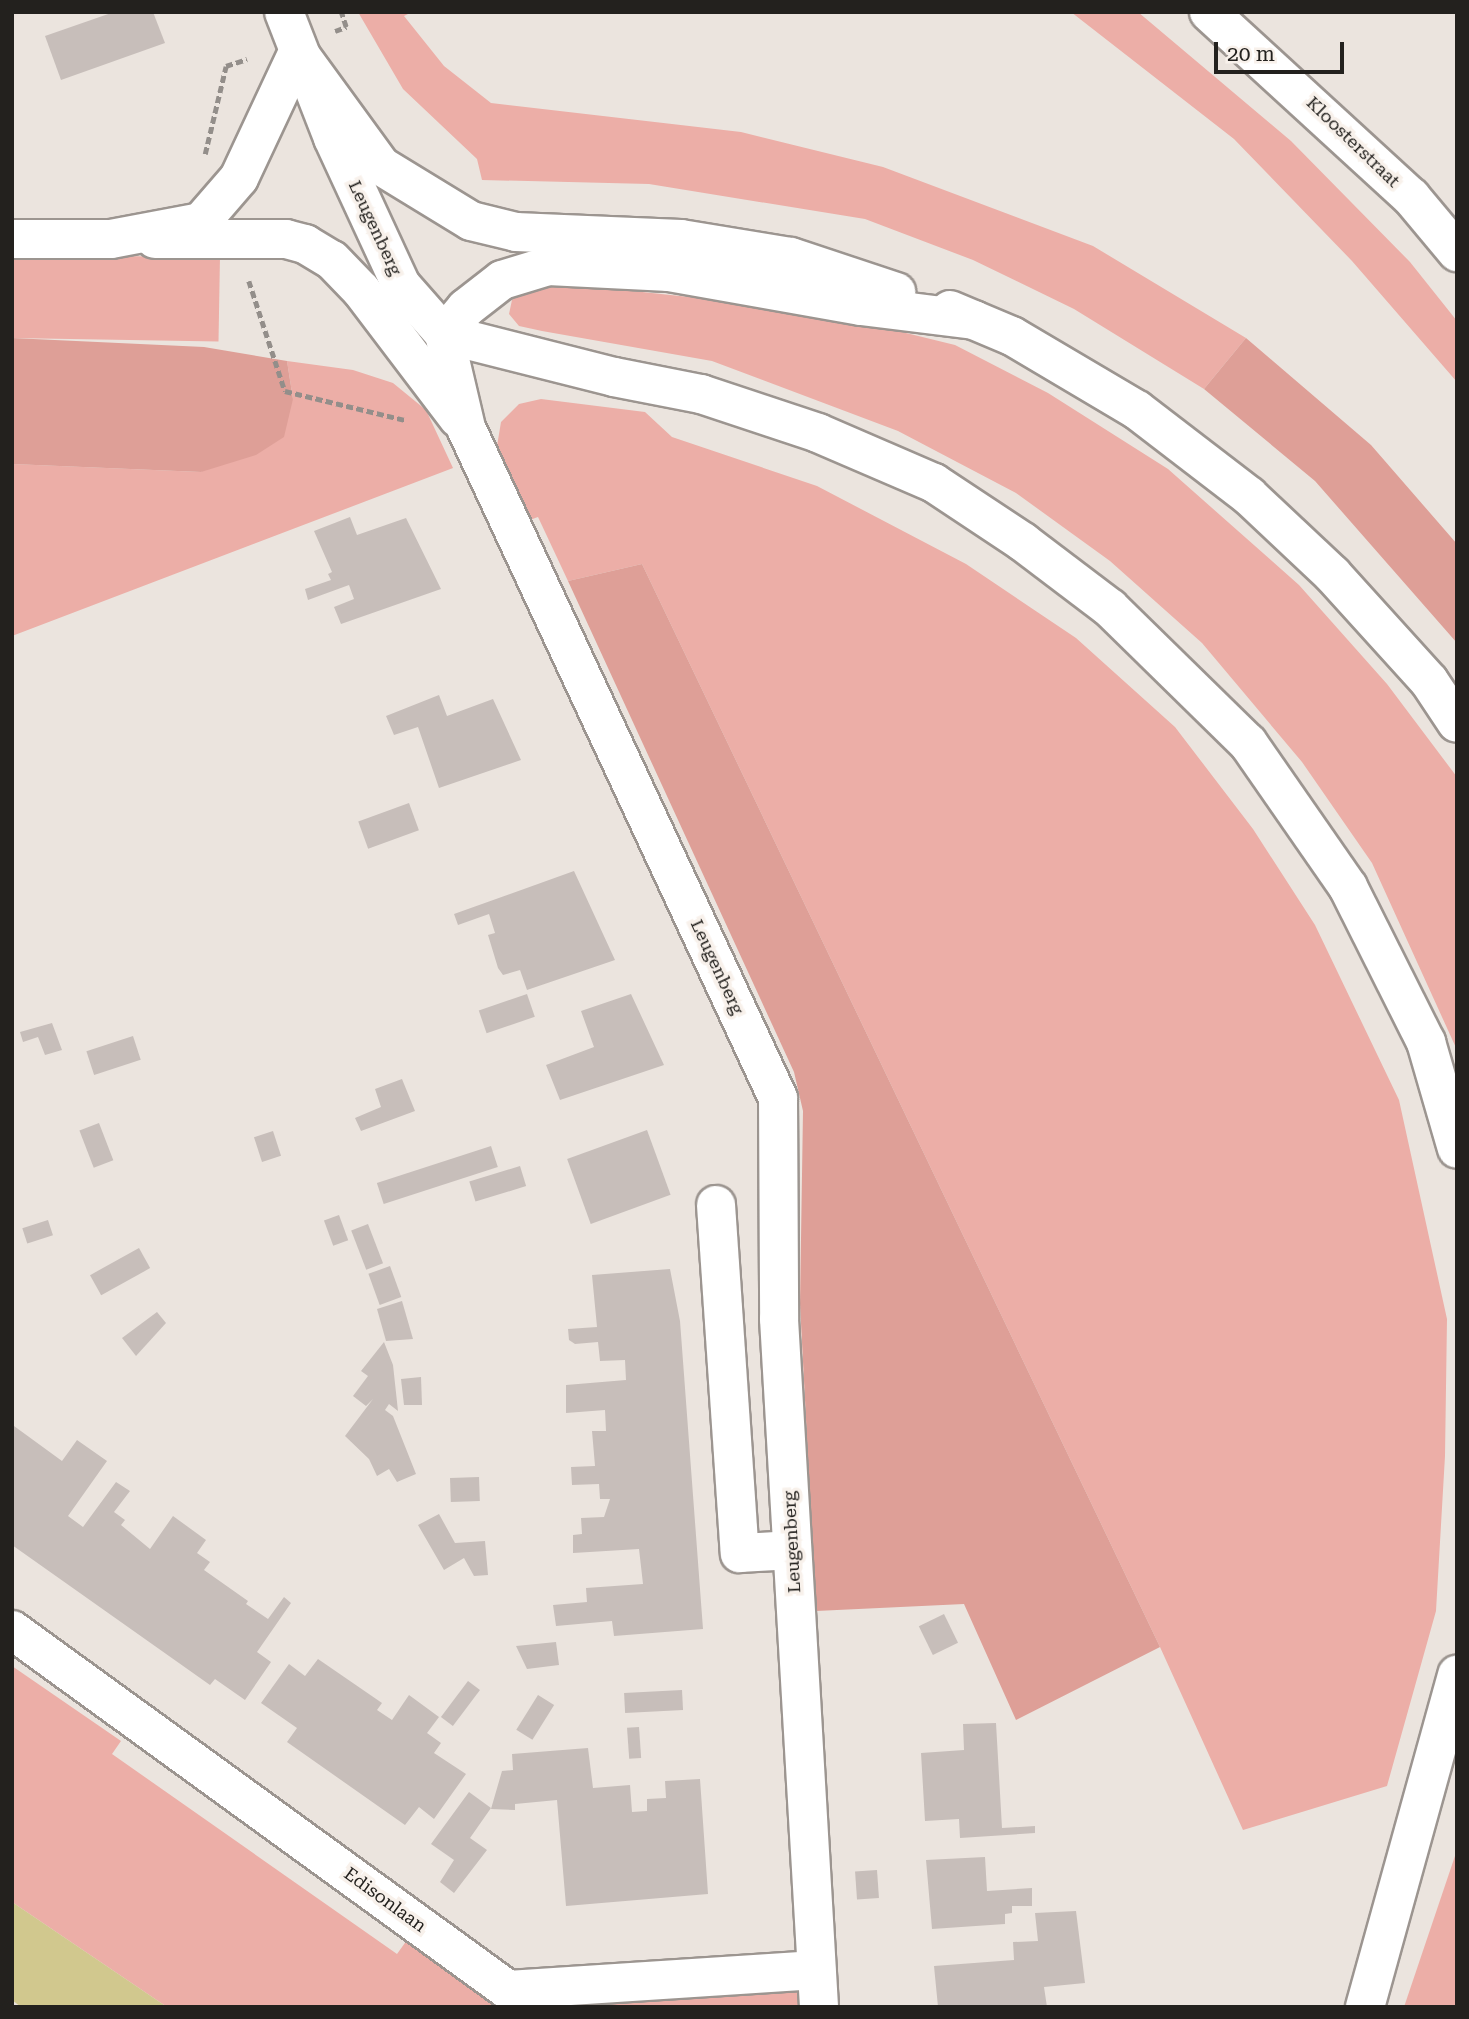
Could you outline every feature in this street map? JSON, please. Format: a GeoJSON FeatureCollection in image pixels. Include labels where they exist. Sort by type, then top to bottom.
{"type":"FeatureCollection","features":[{"type":"Feature","properties":{"kind":"main road","name":"Kloosterstraat"},"geometry":{"type":"LineString","coordinates":[[1209,12],[1411,197],[1457,252]]}},
{"type":"Feature","properties":{"kind":"main road"},"geometry":{"type":"LineString","coordinates":[[111,239],[201,222],[220,196],[239,178],[262,136],[292,36]]}},
{"type":"Feature","properties":{"kind":"main road"},"geometry":{"type":"LineString","coordinates":[[292,36],[381,166],[471,221],[516,232],[681,239],[791,257],[974,320],[1012,336],[1137,410],[1249,496],[1332,574],[1429,681],[1457,723]]}},
{"type":"Feature","properties":{"kind":"main road","name":"Leugenberg"},"geometry":{"type":"LineString","coordinates":[[292,36],[401,285],[444,334],[466,428],[778,1098],[779,1319],[818,1988]]}},
{"type":"Feature","properties":{"kind":"main road"},"geometry":{"type":"LineString","coordinates":[[12,239],[286,239],[305,244],[332,260],[361,290],[466,428]]}},
{"type":"Feature","properties":{"kind":"main road"},"geometry":{"type":"LineString","coordinates":[[974,320],[861,306],[669,272],[548,266],[502,280],[467,308],[444,334],[701,394],[818,433],[934,483],[1023,541],[1110,608],[1248,743],[1348,887],[1426,1042],[1457,1149]]}},
{"type":"Feature","properties":{"kind":"main road"},"geometry":{"type":"LineString","coordinates":[[716,1205],[740,1553],[792,1550]]}},
{"type":"Feature","properties":{"kind":"main road","name":"Edisonlaan"},"geometry":{"type":"LineString","coordinates":[[12,1630],[508,1990],[818,1988]]}},
{"type":"Feature","properties":{"kind":"main road"},"geometry":{"type":"LineString","coordinates":[[1366,2007],[1457,1675]]}},
{"type":"Feature","properties":{"kind":"path"},"geometry":{"type":"LineString","coordinates":[[220,196],[203,148],[219,105],[226,66],[292,36],[346,27],[341,12]]}},
{"type":"Feature","properties":{"kind":"path"},"geometry":{"type":"LineString","coordinates":[[235,239],[285,391],[388,412],[415,426]]}},
{"type":"Feature","properties":{"kind":"shaded area"},"geometry":{"type":"Polygon","coordinates":[[[358,12],[412,12],[404,16],[444,66],[491,103],[741,132],[883,167],[1093,246],[1246,338],[1204,389],[1074,309],[973,260],[865,219],[649,184],[482,180],[477,159],[403,89],[358,12]]]}},
{"type":"Feature","properties":{"kind":"shaded area"},"geometry":{"type":"Polygon","coordinates":[[[1071,12],[1138,12],[1291,141],[1410,262],[1457,321],[1457,382],[1352,261],[1234,139],[1071,12]]]}},
{"type":"Feature","properties":{"kind":"shaded area"},"geometry":{"type":"Polygon","coordinates":[[[12,254],[220,258],[219,342],[12,338],[12,254]]]}},
{"type":"Feature","properties":{"kind":"shaded area"},"geometry":{"type":"Polygon","coordinates":[[[558,283],[812,310],[955,345],[1048,393],[1168,469],[1299,585],[1387,684],[1457,777],[1457,1050],[1372,863],[1302,762],[1202,643],[1110,561],[1016,493],[898,431],[712,361],[519,326],[509,314],[512,300],[520,293],[558,283]]]}},
{"type":"Feature","properties":{"kind":"shaded area"},"geometry":{"type":"Polygon","coordinates":[[[12,338],[204,347],[287,361],[293,399],[284,437],[256,455],[201,472],[12,464],[12,338]]]}},
{"type":"Feature","properties":{"kind":"shaded area"},"geometry":{"type":"Polygon","coordinates":[[[1246,338],[1371,445],[1457,544],[1457,643],[1315,481],[1204,389],[1246,338]]]}},
{"type":"Feature","properties":{"kind":"shaded area"},"geometry":{"type":"Polygon","coordinates":[[[287,361],[353,370],[393,383],[426,410],[453,468],[12,636],[12,464],[201,472],[293,399],[287,361]]]}},
{"type":"Feature","properties":{"kind":"shaded area"},"geometry":{"type":"Polygon","coordinates":[[[541,399],[645,412],[672,437],[817,486],[966,564],[1076,638],[1175,727],[1253,829],[1315,925],[1399,1100],[1447,1319],[1445,1456],[1436,1611],[1387,1786],[1243,1830],[1160,1647],[642,564],[568,581],[538,517],[527,521],[496,452],[501,422],[519,404],[541,399]]]}},
{"type":"Feature","properties":{"kind":"shaded area"},"geometry":{"type":"Polygon","coordinates":[[[642,564],[1160,1647],[1016,1720],[964,1604],[816,1611],[800,1304],[803,1111],[794,1072],[568,581],[642,564]]]}},
{"type":"Feature","properties":{"kind":"shaded area"},"geometry":{"type":"Polygon","coordinates":[[[12,1666],[121,1741],[112,1754],[397,1954],[407,1940],[499,2007],[167,2007],[12,1902],[12,1666]]]}},
{"type":"Feature","properties":{"kind":"shaded area"},"geometry":{"type":"Polygon","coordinates":[[[1457,1850],[1457,2007],[1404,2007],[1457,1850]]]}},
{"type":"Feature","properties":{"kind":"shaded area"},"geometry":{"type":"Polygon","coordinates":[[[12,1902],[167,2007],[21,2007],[12,2000],[12,1902]]]}},
{"type":"Feature","properties":{"kind":"shaded area"},"geometry":{"type":"Polygon","coordinates":[[[798,1990],[799,2007],[566,2007],[798,1990]]]}},
{"type":"Feature","properties":{"kind":"building"},"geometry":{"type":"Polygon","coordinates":[[[114,12],[153,12],[165,43],[61,80],[45,36],[114,12]]]}},
{"type":"Feature","properties":{"kind":"building"},"geometry":{"type":"Polygon","coordinates":[[[350,517],[357,535],[406,518],[441,589],[341,624],[334,607],[354,599],[349,585],[308,600],[305,589],[331,580],[328,574],[332,572],[314,531],[350,517]]]}},
{"type":"Feature","properties":{"kind":"building"},"geometry":{"type":"Polygon","coordinates":[[[439,695],[447,716],[493,699],[521,760],[439,788],[418,727],[394,735],[386,716],[439,695]]]}},
{"type":"Feature","properties":{"kind":"building"},"geometry":{"type":"Polygon","coordinates":[[[409,803],[419,830],[368,849],[358,821],[409,803]]]}},
{"type":"Feature","properties":{"kind":"building"},"geometry":{"type":"Polygon","coordinates":[[[574,871],[615,960],[527,990],[520,970],[503,975],[498,968],[488,935],[495,933],[489,914],[458,925],[454,914],[574,871]]]}},
{"type":"Feature","properties":{"kind":"building"},"geometry":{"type":"Polygon","coordinates":[[[527,994],[535,1017],[487,1033],[479,1011],[527,994]]]}},
{"type":"Feature","properties":{"kind":"building"},"geometry":{"type":"Polygon","coordinates":[[[631,994],[664,1065],[560,1100],[546,1065],[594,1047],[581,1011],[631,994]]]}},
{"type":"Feature","properties":{"kind":"building"},"geometry":{"type":"Polygon","coordinates":[[[52,1023],[62,1050],[45,1055],[38,1037],[23,1042],[20,1032],[52,1023]]]}},
{"type":"Feature","properties":{"kind":"building"},"geometry":{"type":"Polygon","coordinates":[[[133,1036],[141,1060],[94,1075],[86,1051],[133,1036]]]}},
{"type":"Feature","properties":{"kind":"building"},"geometry":{"type":"Polygon","coordinates":[[[402,1079],[415,1111],[361,1131],[355,1118],[381,1107],[375,1089],[402,1079]]]}},
{"type":"Feature","properties":{"kind":"building"},"geometry":{"type":"Polygon","coordinates":[[[99,1123],[113,1160],[94,1168],[79,1131],[99,1123]]]}},
{"type":"Feature","properties":{"kind":"building"},"geometry":{"type":"Polygon","coordinates":[[[647,1130],[671,1195],[591,1224],[567,1159],[647,1130]]]}},
{"type":"Feature","properties":{"kind":"building"},"geometry":{"type":"Polygon","coordinates":[[[273,1131],[281,1156],[262,1162],[254,1137],[273,1131]]]}},
{"type":"Feature","properties":{"kind":"building"},"geometry":{"type":"Polygon","coordinates":[[[491,1146],[498,1167],[384,1204],[377,1183],[491,1146]]]}},
{"type":"Feature","properties":{"kind":"building"},"geometry":{"type":"Polygon","coordinates":[[[520,1166],[526,1186],[475,1202],[469,1181],[520,1166]]]}},
{"type":"Feature","properties":{"kind":"building"},"geometry":{"type":"Polygon","coordinates":[[[339,1215],[348,1240],[333,1246],[324,1220],[339,1215]]]}},
{"type":"Feature","properties":{"kind":"building"},"geometry":{"type":"Polygon","coordinates":[[[48,1220],[53,1235],[27,1244],[22,1228],[48,1220]]]}},
{"type":"Feature","properties":{"kind":"building"},"geometry":{"type":"Polygon","coordinates":[[[368,1224],[383,1263],[366,1270],[351,1230],[368,1224]]]}},
{"type":"Feature","properties":{"kind":"building"},"geometry":{"type":"Polygon","coordinates":[[[139,1248],[150,1268],[101,1295],[90,1275],[139,1248]]]}},
{"type":"Feature","properties":{"kind":"building"},"geometry":{"type":"Polygon","coordinates":[[[390,1266],[401,1297],[380,1305],[368,1274],[390,1266]]]}},
{"type":"Feature","properties":{"kind":"building"},"geometry":{"type":"Polygon","coordinates":[[[670,1269],[680,1321],[703,1629],[614,1636],[612,1621],[556,1626],[553,1605],[587,1602],[586,1588],[643,1584],[639,1549],[573,1553],[573,1535],[582,1534],[581,1518],[604,1517],[610,1499],[600,1499],[599,1484],[572,1485],[571,1467],[595,1466],[592,1431],[606,1431],[605,1410],[566,1413],[566,1385],[626,1380],[625,1360],[600,1361],[598,1342],[575,1344],[569,1340],[568,1329],[597,1327],[592,1275],[670,1269]]]}},
{"type":"Feature","properties":{"kind":"building"},"geometry":{"type":"Polygon","coordinates":[[[402,1301],[413,1339],[386,1341],[377,1309],[402,1301]]]}},
{"type":"Feature","properties":{"kind":"building"},"geometry":{"type":"Polygon","coordinates":[[[157,1312],[166,1323],[136,1356],[122,1338],[157,1312]]]}},
{"type":"Feature","properties":{"kind":"building"},"geometry":{"type":"Polygon","coordinates":[[[384,1342],[393,1365],[398,1411],[389,1404],[385,1410],[393,1416],[416,1474],[397,1482],[389,1469],[377,1476],[369,1459],[345,1436],[373,1399],[366,1406],[353,1396],[368,1376],[361,1371],[384,1342]]]}},
{"type":"Feature","properties":{"kind":"building"},"geometry":{"type":"Polygon","coordinates":[[[421,1377],[422,1405],[404,1405],[401,1379],[421,1377]]]}},
{"type":"Feature","properties":{"kind":"building"},"geometry":{"type":"Polygon","coordinates":[[[14,1426],[62,1461],[77,1440],[107,1461],[68,1516],[83,1527],[116,1482],[130,1491],[114,1512],[125,1520],[121,1525],[150,1549],[173,1516],[206,1540],[197,1553],[210,1562],[204,1570],[248,1601],[246,1604],[268,1619],[284,1597],[291,1603],[257,1652],[271,1662],[245,1700],[215,1679],[210,1685],[12,1545],[14,1426]]]}},
{"type":"Feature","properties":{"kind":"building"},"geometry":{"type":"Polygon","coordinates":[[[479,1477],[480,1501],[451,1502],[450,1478],[479,1477]]]}},
{"type":"Feature","properties":{"kind":"building"},"geometry":{"type":"Polygon","coordinates":[[[439,1514],[455,1543],[485,1541],[488,1575],[474,1576],[464,1558],[444,1570],[418,1525],[439,1514]]]}},
{"type":"Feature","properties":{"kind":"building"},"geometry":{"type":"Polygon","coordinates":[[[944,1614],[958,1643],[933,1655],[919,1626],[944,1614]]]}},
{"type":"Feature","properties":{"kind":"building"},"geometry":{"type":"Polygon","coordinates":[[[556,1642],[559,1665],[527,1669],[516,1646],[556,1642]]]}},
{"type":"Feature","properties":{"kind":"building"},"geometry":{"type":"Polygon","coordinates":[[[318,1659],[382,1703],[377,1710],[392,1720],[409,1695],[439,1717],[427,1733],[441,1743],[434,1753],[466,1774],[434,1819],[419,1807],[405,1825],[287,1742],[297,1728],[261,1703],[289,1664],[305,1676],[318,1659]]]}},
{"type":"Feature","properties":{"kind":"building"},"geometry":{"type":"Polygon","coordinates":[[[468,1681],[480,1690],[453,1726],[441,1717],[468,1681]]]}},
{"type":"Feature","properties":{"kind":"building"},"geometry":{"type":"Polygon","coordinates":[[[682,1690],[683,1710],[625,1713],[624,1693],[682,1690]]]}},
{"type":"Feature","properties":{"kind":"building"},"geometry":{"type":"Polygon","coordinates":[[[538,1695],[554,1705],[532,1740],[516,1730],[538,1695]]]}},
{"type":"Feature","properties":{"kind":"building"},"geometry":{"type":"Polygon","coordinates":[[[996,1723],[1002,1828],[1035,1826],[1035,1833],[960,1838],[959,1819],[925,1821],[921,1753],[964,1750],[963,1724],[996,1723]]]}},
{"type":"Feature","properties":{"kind":"building"},"geometry":{"type":"Polygon","coordinates":[[[639,1727],[641,1758],[629,1759],[627,1728],[639,1727]]]}},
{"type":"Feature","properties":{"kind":"building"},"geometry":{"type":"Polygon","coordinates":[[[588,1748],[593,1788],[630,1785],[632,1812],[647,1811],[647,1799],[666,1798],[665,1781],[700,1779],[708,1894],[566,1906],[557,1800],[515,1804],[515,1810],[491,1809],[502,1771],[513,1770],[512,1754],[588,1748]]]}},
{"type":"Feature","properties":{"kind":"building"},"geometry":{"type":"Polygon","coordinates":[[[469,1792],[491,1808],[470,1838],[487,1850],[454,1893],[440,1882],[454,1860],[431,1844],[469,1792]]]}},
{"type":"Feature","properties":{"kind":"building"},"geometry":{"type":"Polygon","coordinates":[[[985,1857],[987,1891],[1032,1888],[1032,1906],[1012,1906],[1012,1913],[1005,1914],[1005,1924],[932,1929],[926,1860],[985,1857]]]}},
{"type":"Feature","properties":{"kind":"building"},"geometry":{"type":"Polygon","coordinates":[[[877,1870],[879,1898],[857,1899],[855,1872],[877,1870]]]}},
{"type":"Feature","properties":{"kind":"building"},"geometry":{"type":"Polygon","coordinates":[[[1076,1911],[1085,1983],[1044,1987],[1047,2007],[938,2007],[934,1966],[1014,1960],[1013,1942],[1038,1941],[1035,1913],[1076,1911]]]}}]}
